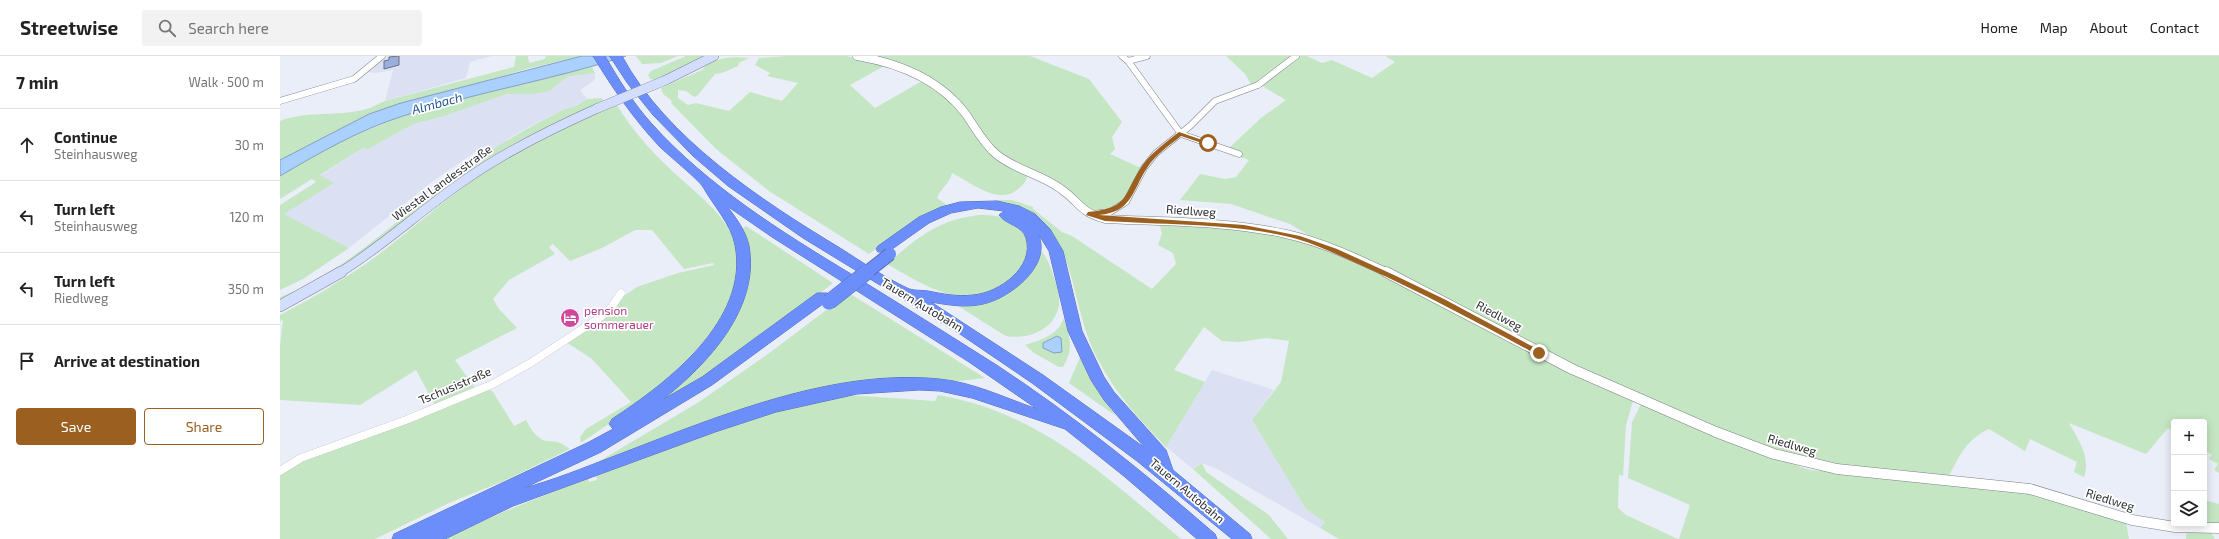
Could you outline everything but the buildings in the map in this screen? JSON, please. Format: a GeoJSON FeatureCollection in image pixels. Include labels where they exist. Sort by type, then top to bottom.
{"type":"FeatureCollection","features":[{"type":"Feature","properties":{"kind":"highway","name":"Tauern Autobahn"},"geometry":{"type":"LineString","coordinates":[[617,59],[654,110],[720,175],[808,237],[963,329],[1035,376],[1134,447],[1244,539]]}},
{"type":"Feature","properties":{"kind":"highway","name":"Tauern Autobahn"},"geometry":{"type":"LineString","coordinates":[[601,61],[627,101],[654,133],[706,182],[786,241],[993,370],[1072,425],[1132,472],[1209,539]]}},
{"type":"Feature","properties":{"kind":"highway"},"geometry":{"type":"LineString","coordinates":[[546,469],[634,413],[660,393],[702,353],[727,320],[741,290],[745,257],[737,229],[718,204],[706,182]]}},
{"type":"Feature","properties":{"kind":"highway"},"geometry":{"type":"LineString","coordinates":[[513,499],[539,483],[638,433],[683,407],[752,361],[826,299],[887,252],[924,220],[946,210],[960,206],[978,204],[997,205],[1014,209],[1030,217],[1045,232],[1056,251],[1075,331],[1098,380],[1109,396],[1160,456],[1167,474]]}},
{"type":"Feature","properties":{"kind":"highway"},"geometry":{"type":"LineString","coordinates":[[887,252],[940,220],[964,212],[979,211],[1000,213],[1020,222],[1032,236],[1035,244],[1031,264],[1018,281],[998,294],[985,299],[956,302],[904,294]]}},
{"type":"Feature","properties":{"kind":"highway"},"geometry":{"type":"LineString","coordinates":[[400,539],[595,447],[707,381],[826,299]]}},
{"type":"Feature","properties":{"kind":"highway"},"geometry":{"type":"LineString","coordinates":[[428,539],[513,499],[672,440],[755,412],[816,396],[855,388],[905,383],[956,388],[995,398],[1038,417],[1072,425]]}},
{"type":"Feature","properties":{"kind":"main road","name":"Wiestal Landesstraße"},"geometry":{"type":"LineString","coordinates":[[280,306],[314,289],[371,252],[440,197],[500,157],[554,128],[666,80],[714,56]]}},
{"type":"Feature","properties":{"kind":"street"},"geometry":{"type":"LineString","coordinates":[[280,101],[354,79],[382,56]]}},
{"type":"Feature","properties":{"kind":"street","name":"Riedlweg"},"geometry":{"type":"LineString","coordinates":[[857,56],[886,63],[905,70],[938,88],[962,109],[982,138],[997,154],[1019,168],[1060,188],[1088,214],[1105,219],[1244,227],[1297,237],[1392,276],[1442,300],[1539,353],[1638,399],[1746,444],[1800,462],[1909,477],[2002,484],[2035,490],[2103,512],[2145,523],[2180,528],[2219,528]]}},
{"type":"Feature","properties":{"kind":"street"},"geometry":{"type":"LineString","coordinates":[[1122,56],[1128,61],[1181,134],[1239,154]]}},
{"type":"Feature","properties":{"kind":"street"},"geometry":{"type":"LineString","coordinates":[[1128,61],[1147,56]]}},
{"type":"Feature","properties":{"kind":"street"},"geometry":{"type":"LineString","coordinates":[[1088,214],[1110,212],[1126,202],[1144,168],[1156,153],[1181,134],[1215,101],[1258,85],[1296,56]]}},
{"type":"Feature","properties":{"kind":"street","name":"Tschusistraße"},"geometry":{"type":"LineString","coordinates":[[280,471],[301,458],[406,420],[493,384],[532,362],[602,316],[611,308],[620,293]]}},
{"type":"Feature","properties":{"kind":"shaded area"},"geometry":{"type":"Polygon","coordinates":[[[388,56],[492,56],[470,62],[466,78],[385,101],[393,70],[375,73],[366,72],[388,56]]]}},
{"type":"Feature","properties":{"kind":"shaded area"},"geometry":{"type":"Polygon","coordinates":[[[595,73],[595,79],[580,90],[587,99],[576,106],[565,109],[540,121],[509,138],[502,145],[490,150],[484,146],[433,181],[349,248],[283,214],[334,183],[320,176],[363,148],[368,149],[414,124],[445,116],[507,94],[534,94],[550,91],[567,77],[595,73]]]}},
{"type":"Feature","properties":{"kind":"shaded area"},"geometry":{"type":"Polygon","coordinates":[[[1212,370],[1274,390],[1252,420],[1306,509],[1326,522],[1320,528],[1219,470],[1202,463],[1193,469],[1166,447],[1212,370]]]}},
{"type":"Feature","properties":{"kind":"green space"},"geometry":{"type":"Polygon","coordinates":[[[516,56],[528,56],[529,63],[545,59],[546,56],[582,56],[530,68],[369,114],[280,160],[280,121],[299,116],[365,110],[385,101],[514,67],[516,56]]]}},
{"type":"Feature","properties":{"kind":"green space"},"geometry":{"type":"Polygon","coordinates":[[[636,56],[678,56],[661,63],[642,64],[636,56]]]}},
{"type":"Feature","properties":{"kind":"green space"},"geometry":{"type":"Polygon","coordinates":[[[686,56],[706,56],[683,69],[654,80],[650,79],[648,75],[651,71],[686,56]]]}},
{"type":"Feature","properties":{"kind":"green space"},"geometry":{"type":"Polygon","coordinates":[[[788,56],[846,56],[886,65],[850,85],[875,108],[922,81],[936,90],[954,107],[971,126],[970,128],[975,135],[1025,174],[1027,176],[1025,182],[1011,193],[1003,195],[986,191],[952,173],[951,177],[937,198],[948,206],[908,225],[869,254],[769,191],[716,149],[671,103],[672,101],[664,95],[661,88],[702,70],[711,62],[730,57],[749,58],[739,63],[738,66],[722,73],[715,74],[698,95],[694,97],[686,91],[678,90],[678,98],[688,105],[696,103],[729,111],[750,92],[782,101],[798,83],[767,76],[770,73],[755,65],[759,58],[788,56]]]}},
{"type":"Feature","properties":{"kind":"green space"},"geometry":{"type":"Polygon","coordinates":[[[865,56],[1030,56],[1089,79],[1122,122],[1112,137],[1115,149],[1110,154],[1141,168],[1133,186],[1120,203],[1105,210],[1094,212],[998,152],[947,92],[865,56]]]}},
{"type":"Feature","properties":{"kind":"green space"},"geometry":{"type":"Polygon","coordinates":[[[1226,56],[1291,57],[1267,77],[1252,86],[1245,74],[1226,56]]]}},
{"type":"Feature","properties":{"kind":"green space"},"geometry":{"type":"Polygon","coordinates":[[[1300,56],[1307,56],[1322,63],[1332,60],[1372,78],[1395,62],[1385,56],[2219,56],[2219,473],[2214,470],[2218,464],[2209,459],[2212,455],[2207,452],[2207,419],[2171,419],[2171,430],[2168,428],[2146,454],[2069,423],[2080,442],[2085,455],[2086,470],[2084,477],[2074,472],[2077,462],[2030,439],[2025,451],[1989,429],[1981,433],[1969,443],[1960,455],[1949,476],[1825,464],[1772,452],[1557,359],[1327,246],[1290,224],[1231,204],[1180,200],[1200,174],[1225,179],[1236,177],[1249,160],[1238,156],[1229,148],[1261,118],[1286,100],[1262,86],[1300,56]]]}},
{"type":"Feature","properties":{"kind":"green space"},"geometry":{"type":"Polygon","coordinates":[[[592,67],[595,73],[567,77],[550,91],[534,94],[507,94],[445,116],[414,124],[368,149],[363,148],[320,175],[334,183],[284,214],[349,248],[303,279],[280,290],[280,205],[316,182],[312,179],[280,199],[280,176],[335,144],[402,116],[465,98],[592,67]]]}},
{"type":"Feature","properties":{"kind":"green space"},"geometry":{"type":"Polygon","coordinates":[[[601,98],[604,101],[530,136],[476,166],[459,177],[358,255],[329,273],[280,301],[280,297],[304,287],[349,259],[467,166],[494,148],[565,109],[576,106],[587,99],[601,98]]]}},
{"type":"Feature","properties":{"kind":"green space"},"geometry":{"type":"Polygon","coordinates":[[[617,105],[653,152],[706,201],[720,217],[726,225],[738,257],[734,289],[719,320],[696,350],[667,379],[636,404],[581,443],[580,437],[586,429],[631,402],[592,359],[566,342],[614,308],[625,295],[637,287],[678,273],[714,265],[713,263],[684,269],[652,230],[635,230],[602,248],[570,261],[553,244],[549,247],[555,254],[509,280],[493,299],[499,309],[517,328],[455,360],[475,388],[435,405],[416,370],[360,405],[280,400],[280,346],[283,320],[280,321],[280,315],[354,272],[390,246],[462,188],[507,157],[543,138],[617,105]]]}},
{"type":"Feature","properties":{"kind":"green space"},"geometry":{"type":"Polygon","coordinates":[[[993,200],[1012,200],[1033,207],[1033,209],[1062,232],[1072,236],[1152,289],[1176,264],[1173,253],[1158,245],[1162,233],[1159,223],[1244,229],[1305,242],[1335,253],[1412,289],[1633,401],[1626,425],[1623,476],[1619,475],[1618,508],[1626,515],[1678,539],[1339,539],[1320,528],[1325,522],[1306,509],[1252,420],[1281,382],[1289,341],[1267,338],[1239,342],[1222,341],[1204,327],[1174,370],[1205,382],[1166,447],[1146,426],[1119,393],[1096,356],[1086,331],[1066,260],[1056,240],[1042,223],[1022,209],[993,200]]]}},
{"type":"Feature","properties":{"kind":"green space"},"geometry":{"type":"Polygon","coordinates":[[[979,215],[995,216],[1007,220],[1024,235],[1030,248],[1026,263],[1017,275],[989,292],[977,296],[955,296],[924,285],[887,264],[918,238],[939,226],[964,217],[979,215]]]}},
{"type":"Feature","properties":{"kind":"green space"},"geometry":{"type":"Polygon","coordinates":[[[746,226],[833,283],[774,329],[724,365],[642,412],[687,374],[750,271],[747,238],[743,228],[746,226]]]}},
{"type":"Feature","properties":{"kind":"green space"},"geometry":{"type":"Polygon","coordinates":[[[1039,248],[1050,266],[1059,298],[1059,305],[1056,314],[1046,327],[1031,335],[1014,337],[1006,336],[956,305],[1008,293],[1039,248]]]}},
{"type":"Feature","properties":{"kind":"green space"},"geometry":{"type":"Polygon","coordinates":[[[849,293],[985,378],[950,382],[862,382],[598,462],[699,402],[768,354],[849,293]]]}},
{"type":"Feature","properties":{"kind":"green space"},"geometry":{"type":"Polygon","coordinates":[[[1064,318],[1070,348],[1063,367],[1059,367],[1034,353],[1025,345],[1043,339],[1053,333],[1058,329],[1064,318]]]}},
{"type":"Feature","properties":{"kind":"green space"},"geometry":{"type":"Polygon","coordinates":[[[1080,357],[1099,392],[1116,416],[1069,383],[1080,357]]]}},
{"type":"Feature","properties":{"kind":"green space"},"geometry":{"type":"Polygon","coordinates":[[[489,389],[493,392],[514,426],[526,420],[532,430],[543,440],[563,444],[570,449],[504,481],[449,503],[375,539],[280,539],[280,474],[299,462],[489,389]]]}},
{"type":"Feature","properties":{"kind":"green space"},"geometry":{"type":"Polygon","coordinates":[[[848,395],[935,401],[938,395],[975,403],[1022,422],[1071,451],[1116,485],[1181,539],[443,539],[503,512],[588,478],[589,482],[597,480],[596,476],[708,433],[779,411],[848,395]]]}},
{"type":"Feature","properties":{"kind":"green space"},"geometry":{"type":"Polygon","coordinates":[[[1641,404],[1810,470],[1828,470],[2025,490],[2126,522],[2129,539],[1679,539],[1690,505],[1628,478],[1632,422],[1641,404]]]}},
{"type":"Feature","properties":{"kind":"green space"},"geometry":{"type":"Polygon","coordinates":[[[1202,463],[1206,472],[1269,515],[1288,539],[1271,539],[1193,469],[1202,463]]]}},
{"type":"Feature","properties":{"kind":"green space"},"geometry":{"type":"Polygon","coordinates":[[[2207,501],[2219,504],[2219,525],[2207,524],[2207,501]]]}},
{"type":"Feature","properties":{"kind":"green space"},"geometry":{"type":"Polygon","coordinates":[[[2190,532],[2211,532],[2215,539],[2186,539],[2186,534],[2190,532]]]}},
{"type":"Feature","properties":{"kind":"water","name":"Almbach"},"geometry":{"type":"Polygon","coordinates":[[[582,56],[626,56],[403,116],[371,128],[340,143],[280,176],[280,160],[369,114],[401,103],[582,56]]]}},
{"type":"Feature","properties":{"kind":"water"},"geometry":{"type":"Polygon","coordinates":[[[1057,336],[1061,338],[1062,352],[1054,353],[1043,348],[1043,343],[1057,336]]]}},
{"type":"Feature","properties":{"kind":"place","name":"pension sommerauer"},"geometry":{"type":"Point","coordinates":[570,318]}},
{"type":"Feature","properties":{"kind":"route"},"geometry":{"type":"LineString","coordinates":[[1208,143],[1181,134],[1156,153],[1144,168],[1126,202],[1110,212],[1088,214],[1105,219],[1244,227],[1273,231],[1297,237],[1392,276],[1442,300],[1539,353]]}}]}
